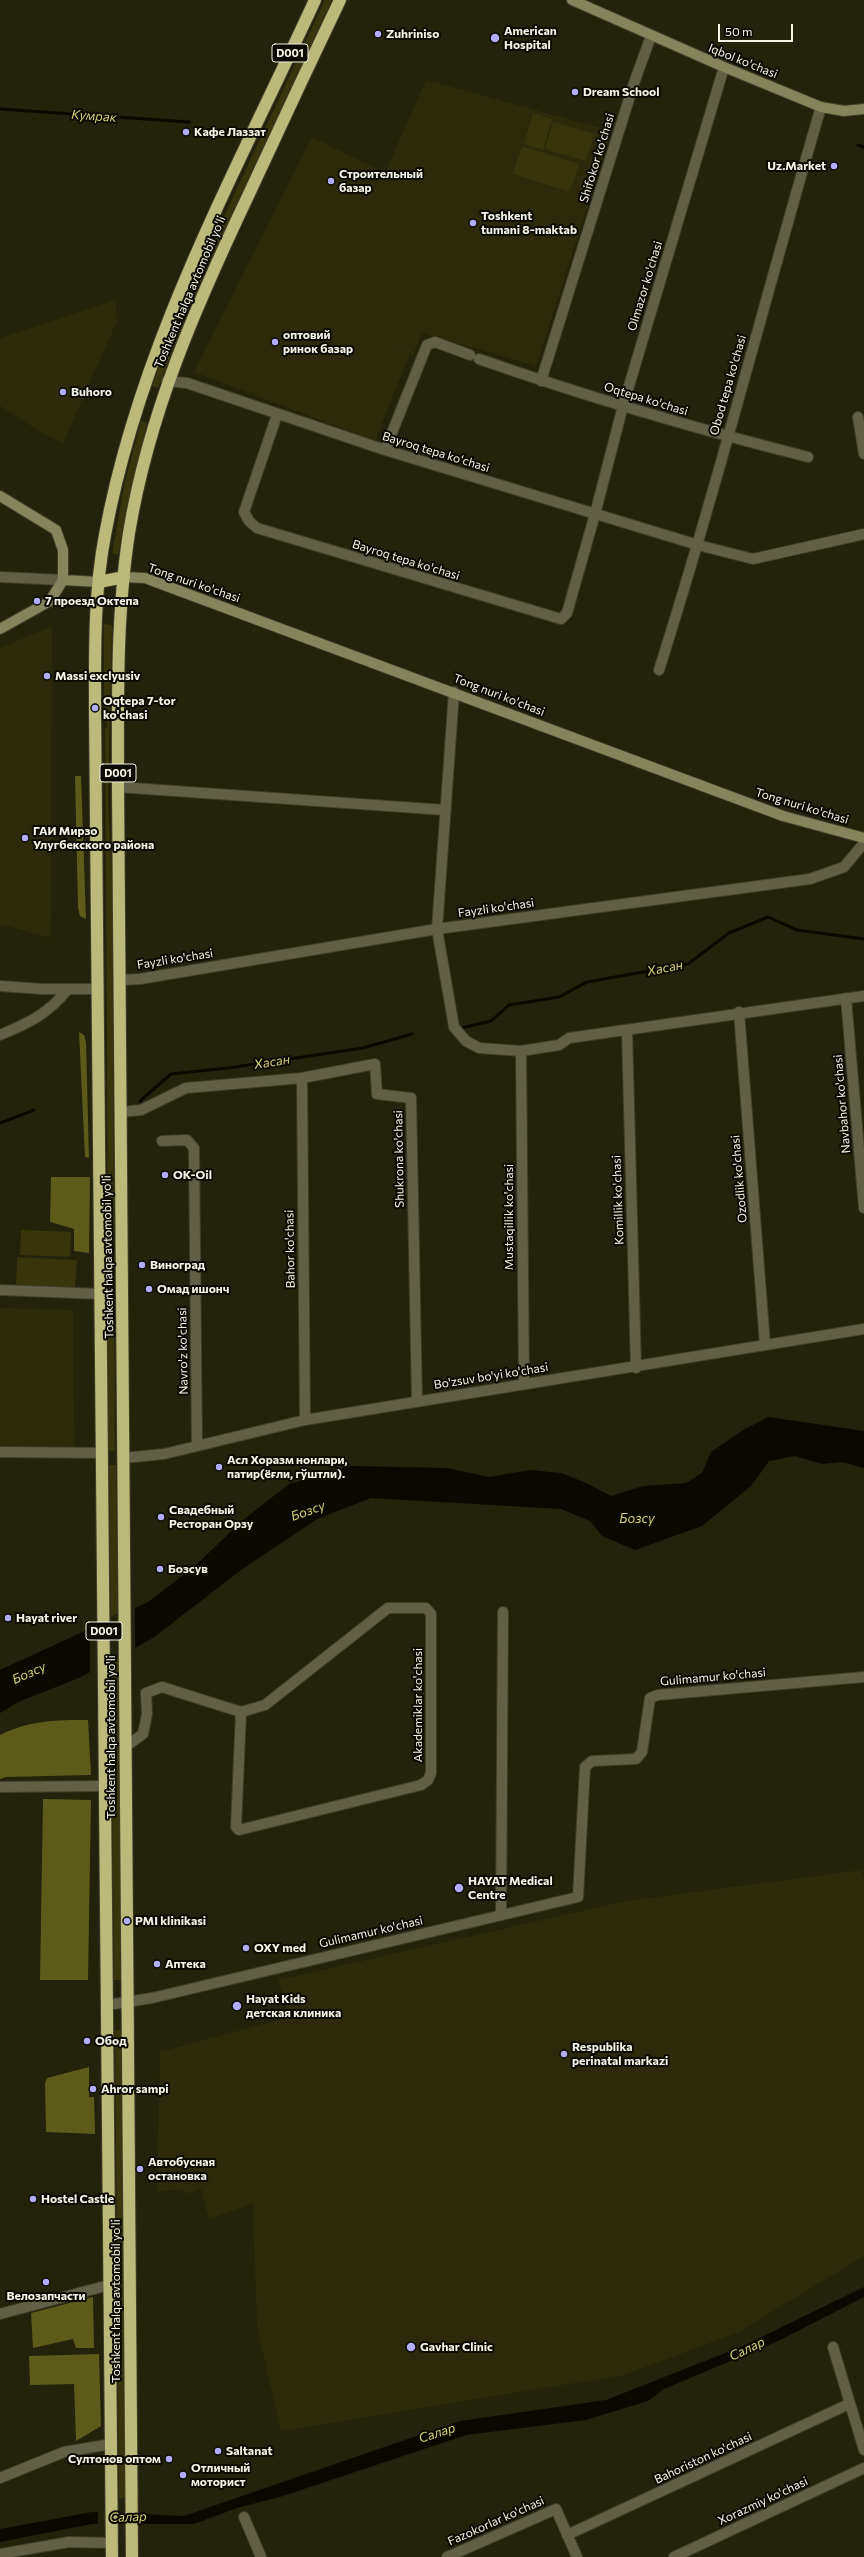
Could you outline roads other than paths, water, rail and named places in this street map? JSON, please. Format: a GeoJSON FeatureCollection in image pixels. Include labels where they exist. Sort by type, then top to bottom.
{"type":"FeatureCollection","features":[{"type":"Feature","properties":{"kind":"highway","name":"Toshkent halqa avtomobil yo'li"},"geometry":{"type":"LineString","coordinates":[[112,2557],[95,708],[99,582],[104,536],[118,477],[152,362],[195,254],[315,0]]}},
{"type":"Feature","properties":{"kind":"highway","name":"Toshkent halqa avtomobil yo'li"},"geometry":{"type":"LineString","coordinates":[[132,2557],[118,787],[120,629],[124,577],[138,491],[167,381],[185,333],[216,263],[340,0]]}},
{"type":"Feature","properties":{"kind":"highway"},"geometry":{"type":"LineString","coordinates":[[99,582],[124,577]]}},
{"type":"Feature","properties":{"kind":"highway"},"geometry":{"type":"LineString","coordinates":[[101,1261],[122,1261]]}},
{"type":"Feature","properties":{"kind":"street","name":"Iqbol ko'chasi"},"geometry":{"type":"LineString","coordinates":[[572,0],[651,36],[822,107],[844,111],[864,109]]}},
{"type":"Feature","properties":{"kind":"street","name":"Shifokor ko'chasi"},"geometry":{"type":"LineString","coordinates":[[541,381],[634,84],[651,36]]}},
{"type":"Feature","properties":{"kind":"street","name":"Olmazor ko'chasi"},"geometry":{"type":"LineString","coordinates":[[596,514],[623,406],[724,67]]}},
{"type":"Feature","properties":{"kind":"street","name":"Obod tepa ko'chasi"},"geometry":{"type":"LineString","coordinates":[[659,670],[698,545],[726,436],[822,107]]}},
{"type":"Feature","properties":{"kind":"street","name":"Oqtepa ko'chasi"},"geometry":{"type":"LineString","coordinates":[[384,450],[427,345],[435,342],[541,381],[726,436],[808,457]]}},
{"type":"Feature","properties":{"kind":"street","name":"Bayroq tepa koʻchasi"},"geometry":{"type":"LineString","coordinates":[[167,381],[187,383],[277,415],[384,450],[698,545],[753,559],[864,534]]}},
{"type":"Feature","properties":{"kind":"street","name":"Bayroq tepa ko'chasi"},"geometry":{"type":"LineString","coordinates":[[277,415],[244,512],[249,521],[257,528],[561,619],[567,613],[596,514]]}},
{"type":"Feature","properties":{"kind":"street"},"geometry":{"type":"LineString","coordinates":[[858,417],[864,454]]}},
{"type":"Feature","properties":{"kind":"street"},"geometry":{"type":"LineString","coordinates":[[0,496],[56,530],[63,550],[63,580],[50,602],[0,629]]}},
{"type":"Feature","properties":{"kind":"street"},"geometry":{"type":"LineString","coordinates":[[0,577],[99,582]]}},
{"type":"Feature","properties":{"kind":"street","name":"Tong nuri ko'chasi"},"geometry":{"type":"LineString","coordinates":[[124,577],[145,578],[783,816],[864,838]]}},
{"type":"Feature","properties":{"kind":"street"},"geometry":{"type":"LineString","coordinates":[[454,692],[437,929],[454,1027],[466,1041],[479,1048],[521,1051],[559,1045],[569,1038],[627,1031],[739,1012],[864,996]]}},
{"type":"Feature","properties":{"kind":"street"},"geometry":{"type":"LineString","coordinates":[[118,787],[445,810]]}},
{"type":"Feature","properties":{"kind":"street","name":"Fayzli ko'chasi"},"geometry":{"type":"LineString","coordinates":[[119,980],[140,979],[437,929],[810,879],[844,867],[864,843]]}},
{"type":"Feature","properties":{"kind":"street"},"geometry":{"type":"LineString","coordinates":[[0,986],[98,989]]}},
{"type":"Feature","properties":{"kind":"street"},"geometry":{"type":"LineString","coordinates":[[0,1035],[24,1025],[51,1008],[68,989]]}},
{"type":"Feature","properties":{"kind":"street","name":"Navbahor ko'chasi"},"geometry":{"type":"LineString","coordinates":[[846,998],[864,1208]]}},
{"type":"Feature","properties":{"kind":"street","name":"Ozodlik ko'chasi"},"geometry":{"type":"LineString","coordinates":[[739,1012],[765,1344]]}},
{"type":"Feature","properties":{"kind":"street","name":"Komillik ko'chasi"},"geometry":{"type":"LineString","coordinates":[[627,1031],[636,1368]]}},
{"type":"Feature","properties":{"kind":"street","name":"Mustaqillik ko'chasi"},"geometry":{"type":"LineString","coordinates":[[521,1051],[524,1384]]}},
{"type":"Feature","properties":{"kind":"street","name":"Shukrona ko'chasi"},"geometry":{"type":"LineString","coordinates":[[120,1112],[141,1110],[186,1088],[302,1078],[375,1064],[377,1094],[411,1098],[417,1402]]}},
{"type":"Feature","properties":{"kind":"street","name":"Bahor ko'chasi"},"geometry":{"type":"LineString","coordinates":[[302,1078],[305,1420]]}},
{"type":"Feature","properties":{"kind":"street","name":"Navro'z ko'chasi"},"geometry":{"type":"LineString","coordinates":[[162,1141],[186,1140],[194,1148],[197,1445]]}},
{"type":"Feature","properties":{"kind":"street"},"geometry":{"type":"LineString","coordinates":[[0,1290],[101,1294]]}},
{"type":"Feature","properties":{"kind":"street","name":"Bo'zsuv bo'yi ko'chasi"},"geometry":{"type":"LineString","coordinates":[[124,1458],[164,1454],[305,1420],[524,1384],[636,1368],[765,1344],[864,1329]]}},
{"type":"Feature","properties":{"kind":"street"},"geometry":{"type":"LineString","coordinates":[[0,1452],[103,1453]]}},
{"type":"Feature","properties":{"kind":"street","name":"Akademiklar ko'chasi"},"geometry":{"type":"LineString","coordinates":[[388,1608],[426,1608],[431,1614],[431,1772],[428,1780],[421,1785],[239,1830],[236,1827],[241,1712],[265,1705],[388,1608]]}},
{"type":"Feature","properties":{"kind":"street"},"geometry":{"type":"LineString","coordinates":[[501,1915],[503,1612]]}},
{"type":"Feature","properties":{"kind":"street","name":"Gulimamur ko'chasi"},"geometry":{"type":"LineString","coordinates":[[107,2005],[127,2002],[578,1897],[585,1767],[592,1761],[636,1759],[642,1752],[650,1698],[658,1695],[864,1677]]}},
{"type":"Feature","properties":{"kind":"street"},"geometry":{"type":"LineString","coordinates":[[125,1747],[143,1734],[147,1714],[146,1693],[162,1687],[241,1712]]}},
{"type":"Feature","properties":{"kind":"street"},"geometry":{"type":"LineString","coordinates":[[0,1787],[22,1785],[105,1786]]}},
{"type":"Feature","properties":{"kind":"street"},"geometry":{"type":"LineString","coordinates":[[0,2314],[109,2285]]}},
{"type":"Feature","properties":{"kind":"street"},"geometry":{"type":"LineString","coordinates":[[833,2347],[864,2450]]}},
{"type":"Feature","properties":{"kind":"street","name":"Bahoriston ko'chasi"},"geometry":{"type":"LineString","coordinates":[[567,2535],[849,2404]]}},
{"type":"Feature","properties":{"kind":"street"},"geometry":{"type":"LineString","coordinates":[[0,2478],[64,2452],[111,2444]]}},
{"type":"Feature","properties":{"kind":"street","name":"Xorazmiy ko'chasi"},"geometry":{"type":"LineString","coordinates":[[674,2557],[864,2468]]}},
{"type":"Feature","properties":{"kind":"street","name":"Fazokorlar ko'chasi"},"geometry":{"type":"LineString","coordinates":[[447,2557],[556,2509],[567,2535]]}},
{"type":"Feature","properties":{"kind":"street"},"geometry":{"type":"LineString","coordinates":[[244,2517],[260,2557]]}},
{"type":"Feature","properties":{"kind":"street"},"geometry":{"type":"LineString","coordinates":[[567,2535],[577,2557]]}},
{"type":"Feature","properties":{"kind":"street"},"geometry":{"type":"LineString","coordinates":[[0,2554],[70,2542],[112,2538]]}},
{"type":"Feature","properties":{"kind":"water","name":"Бозсу"},"geometry":{"type":"Polygon","coordinates":[[[768,1417],[864,1431],[864,1468],[842,1462],[822,1464],[795,1456],[769,1461],[751,1486],[702,1526],[635,1550],[602,1536],[590,1521],[561,1509],[371,1498],[317,1519],[241,1570],[153,1638],[79,1678],[18,1702],[0,1713],[0,1670],[148,1602],[195,1566],[243,1520],[289,1484],[351,1466],[447,1468],[489,1477],[530,1470],[561,1473],[584,1482],[611,1496],[643,1486],[686,1483],[702,1473],[711,1452],[745,1429],[768,1417]]]}},
{"type":"Feature","properties":{"kind":"water","name":"Салар"},"geometry":{"type":"Polygon","coordinates":[[[864,2287],[864,2297],[778,2341],[664,2389],[648,2401],[586,2420],[466,2435],[280,2497],[237,2508],[194,2524],[92,2524],[0,2542],[0,2529],[92,2512],[184,2516],[460,2421],[606,2400],[743,2346],[864,2287]]]}},
{"type":"Feature","properties":{"kind":"waterway","name":"Кумрак"},"geometry":{"type":"LineString","coordinates":[[0,109],[189,122]]}},
{"type":"Feature","properties":{"kind":"waterway"},"geometry":{"type":"LineString","coordinates":[[858,145],[864,147]]}},
{"type":"Feature","properties":{"kind":"waterway","name":"Хасан"},"geometry":{"type":"LineString","coordinates":[[461,1028],[491,1021],[509,1005],[559,997],[587,982],[688,964],[729,933],[768,917],[797,930],[864,939]]}},
{"type":"Feature","properties":{"kind":"waterway","name":"Хасан"},"geometry":{"type":"LineString","coordinates":[[140,1101],[171,1074],[228,1068],[363,1048],[412,1034]]}},
{"type":"Feature","properties":{"kind":"waterway","name":"Хасан"},"geometry":{"type":"LineString","coordinates":[[0,1123],[34,1110]]}},
{"type":"Feature","properties":{"kind":"place","name":"Zuhriniso"},"geometry":{"type":"Point","coordinates":[378,34]}},
{"type":"Feature","properties":{"kind":"place","name":"American Hospital"},"geometry":{"type":"Point","coordinates":[495,38]}},
{"type":"Feature","properties":{"kind":"place","name":"Dream School"},"geometry":{"type":"Point","coordinates":[575,92]}},
{"type":"Feature","properties":{"kind":"place","name":"Кафе Лаззат"},"geometry":{"type":"Point","coordinates":[186,132]}},
{"type":"Feature","properties":{"kind":"place","name":"Uz.Market"},"geometry":{"type":"Point","coordinates":[834,166]}},
{"type":"Feature","properties":{"kind":"place","name":"Строительный базар"},"geometry":{"type":"Point","coordinates":[331,181]}},
{"type":"Feature","properties":{"kind":"place","name":"Toshkent tumani 8-maktab"},"geometry":{"type":"Point","coordinates":[473,223]}},
{"type":"Feature","properties":{"kind":"place","name":"оптовий ринок базар"},"geometry":{"type":"Point","coordinates":[275,342]}},
{"type":"Feature","properties":{"kind":"place","name":"Buhoro"},"geometry":{"type":"Point","coordinates":[63,392]}},
{"type":"Feature","properties":{"kind":"place","name":"7 проезд Октепа"},"geometry":{"type":"Point","coordinates":[37,601]}},
{"type":"Feature","properties":{"kind":"place","name":"Massi exclyusiv"},"geometry":{"type":"Point","coordinates":[47,676]}},
{"type":"Feature","properties":{"kind":"place","name":"Oqtepa 7-tor ko'chasi"},"geometry":{"type":"Point","coordinates":[95,708]}},
{"type":"Feature","properties":{"kind":"place","name":"ГАИ Мирзо Улугбекского района"},"geometry":{"type":"Point","coordinates":[25,838]}},
{"type":"Feature","properties":{"kind":"place","name":"OK-Oil"},"geometry":{"type":"Point","coordinates":[165,1175]}},
{"type":"Feature","properties":{"kind":"place","name":"Виноград"},"geometry":{"type":"Point","coordinates":[142,1265]}},
{"type":"Feature","properties":{"kind":"place","name":"Омад ишонч"},"geometry":{"type":"Point","coordinates":[149,1289]}},
{"type":"Feature","properties":{"kind":"place","name":"Асл Хоразм нонлари, патир(ёғли, гўштли)."},"geometry":{"type":"Point","coordinates":[219,1467]}},
{"type":"Feature","properties":{"kind":"place","name":"Свадебный Ресторан Орзу"},"geometry":{"type":"Point","coordinates":[161,1517]}},
{"type":"Feature","properties":{"kind":"place","name":"Бозсув"},"geometry":{"type":"Point","coordinates":[160,1569]}},
{"type":"Feature","properties":{"kind":"place","name":"Hayat river"},"geometry":{"type":"Point","coordinates":[8,1618]}},
{"type":"Feature","properties":{"kind":"place","name":"HAYAT Medical Centre"},"geometry":{"type":"Point","coordinates":[459,1888]}},
{"type":"Feature","properties":{"kind":"place","name":"PMI klinikasi"},"geometry":{"type":"Point","coordinates":[127,1921]}},
{"type":"Feature","properties":{"kind":"place","name":"OXY med"},"geometry":{"type":"Point","coordinates":[246,1948]}},
{"type":"Feature","properties":{"kind":"place","name":"Аптека"},"geometry":{"type":"Point","coordinates":[157,1964]}},
{"type":"Feature","properties":{"kind":"place","name":"Hayat Kids детская клиника"},"geometry":{"type":"Point","coordinates":[237,2006]}},
{"type":"Feature","properties":{"kind":"place","name":"Обод"},"geometry":{"type":"Point","coordinates":[87,2041]}},
{"type":"Feature","properties":{"kind":"place","name":"Respublika perinatal markazi"},"geometry":{"type":"Point","coordinates":[564,2054]}},
{"type":"Feature","properties":{"kind":"place","name":"Ahror sampi"},"geometry":{"type":"Point","coordinates":[93,2089]}},
{"type":"Feature","properties":{"kind":"place","name":"Автобусная остановка"},"geometry":{"type":"Point","coordinates":[140,2169]}},
{"type":"Feature","properties":{"kind":"place","name":"Hostel Castle"},"geometry":{"type":"Point","coordinates":[33,2199]}},
{"type":"Feature","properties":{"kind":"place","name":"Велозапчасти"},"geometry":{"type":"Point","coordinates":[46,2282]}},
{"type":"Feature","properties":{"kind":"place","name":"Gavhar Clinic"},"geometry":{"type":"Point","coordinates":[411,2347]}},
{"type":"Feature","properties":{"kind":"place","name":"Saltanat"},"geometry":{"type":"Point","coordinates":[218,2451]}},
{"type":"Feature","properties":{"kind":"place","name":"Султонов оптом"},"geometry":{"type":"Point","coordinates":[169,2459]}},
{"type":"Feature","properties":{"kind":"place","name":"Отличный моторист"},"geometry":{"type":"Point","coordinates":[183,2475]}}]}
